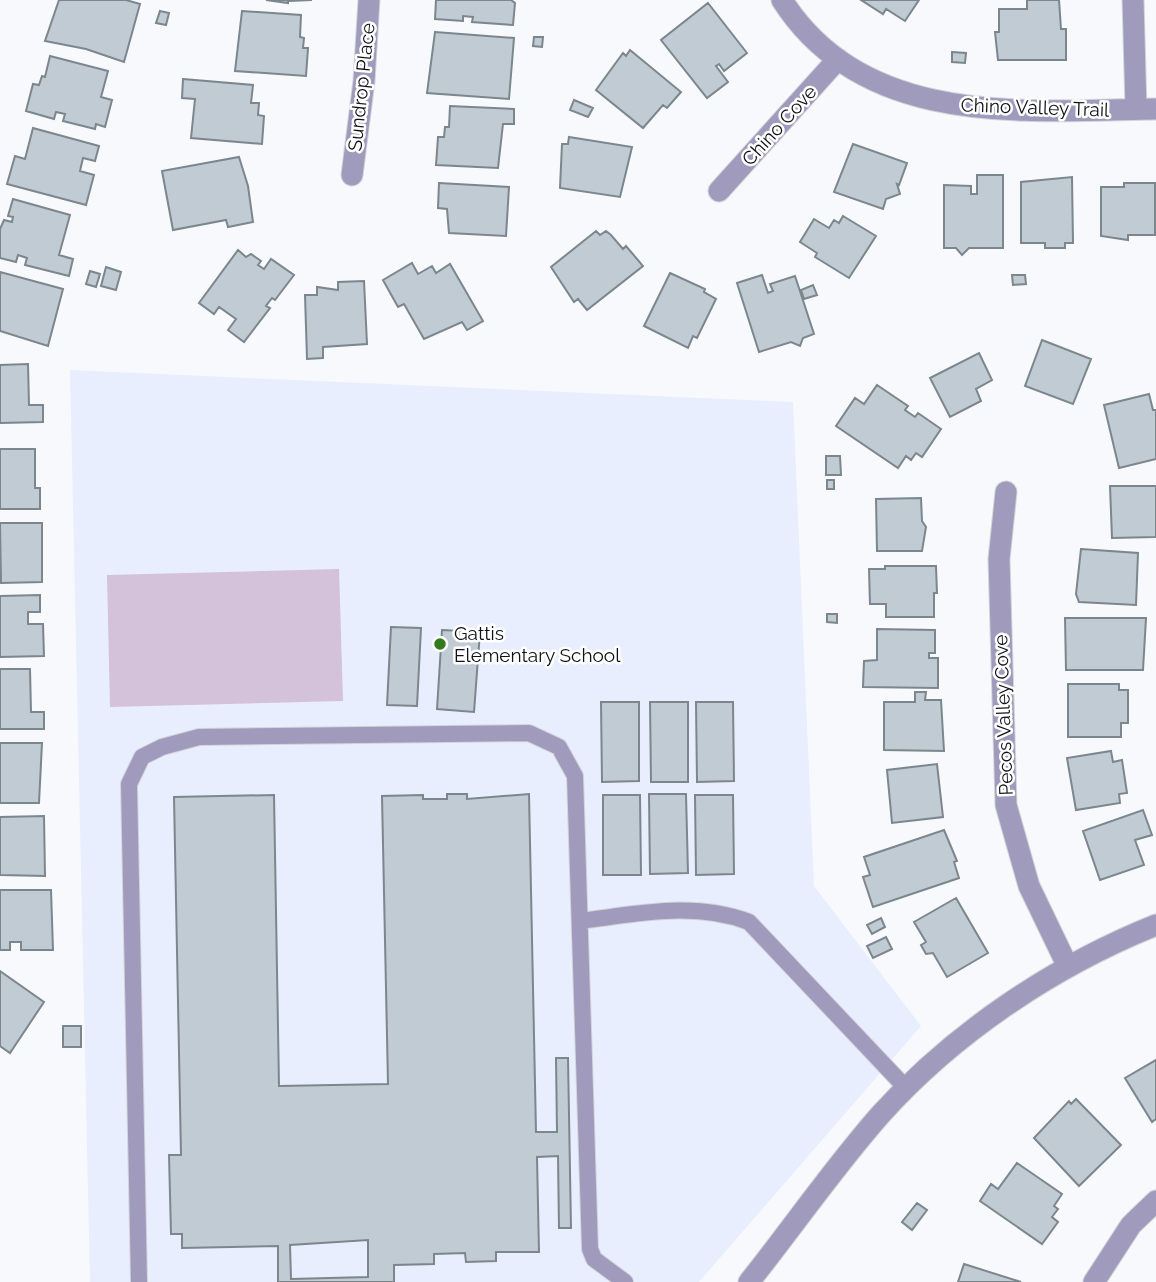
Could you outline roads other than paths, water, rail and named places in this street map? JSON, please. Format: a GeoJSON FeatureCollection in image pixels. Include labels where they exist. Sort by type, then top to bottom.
{"type":"FeatureCollection","features":[{"type":"Feature","properties":{"kind":"street","name":"Sundrop Place"},"geometry":{"type":"LineString","coordinates":[[352,175],[364,81],[369,0]]}},
{"type":"Feature","properties":{"kind":"street","name":"Chino Valley Trail"},"geometry":{"type":"LineString","coordinates":[[782,0],[806,32],[838,59],[894,90],[956,106],[1146,109]]}},
{"type":"Feature","properties":{"kind":"street"},"geometry":{"type":"LineString","coordinates":[[1133,0],[1146,109]]}},
{"type":"Feature","properties":{"kind":"street","name":"Chino Cove"},"geometry":{"type":"LineString","coordinates":[[719,191],[838,59]]}},
{"type":"Feature","properties":{"kind":"street","name":"Pecos Valley Cove"},"geometry":{"type":"LineString","coordinates":[[1006,492],[999,559],[1006,805],[1029,886],[1068,967]]}},
{"type":"Feature","properties":{"kind":"street"},"geometry":{"type":"LineString","coordinates":[[749,1282],[881,1114],[907,1089],[988,1019],[1068,967],[1156,925]]}},
{"type":"Feature","properties":{"kind":"street"},"geometry":{"type":"LineString","coordinates":[[1094,1282],[1130,1225],[1156,1201]]}},
{"type":"Feature","properties":{"kind":"lane"},"geometry":{"type":"LineString","coordinates":[[139,1282],[129,784],[142,757],[162,747],[200,737],[529,733],[559,747],[575,776],[590,1249],[594,1259],[625,1282]]}},
{"type":"Feature","properties":{"kind":"lane"},"geometry":{"type":"LineString","coordinates":[[580,921],[687,909],[724,913],[749,922],[907,1089]]}},
{"type":"Feature","properties":{"kind":"place","name":"Gattis Elementary School"},"geometry":{"type":"Point","coordinates":[440,644]}}]}
